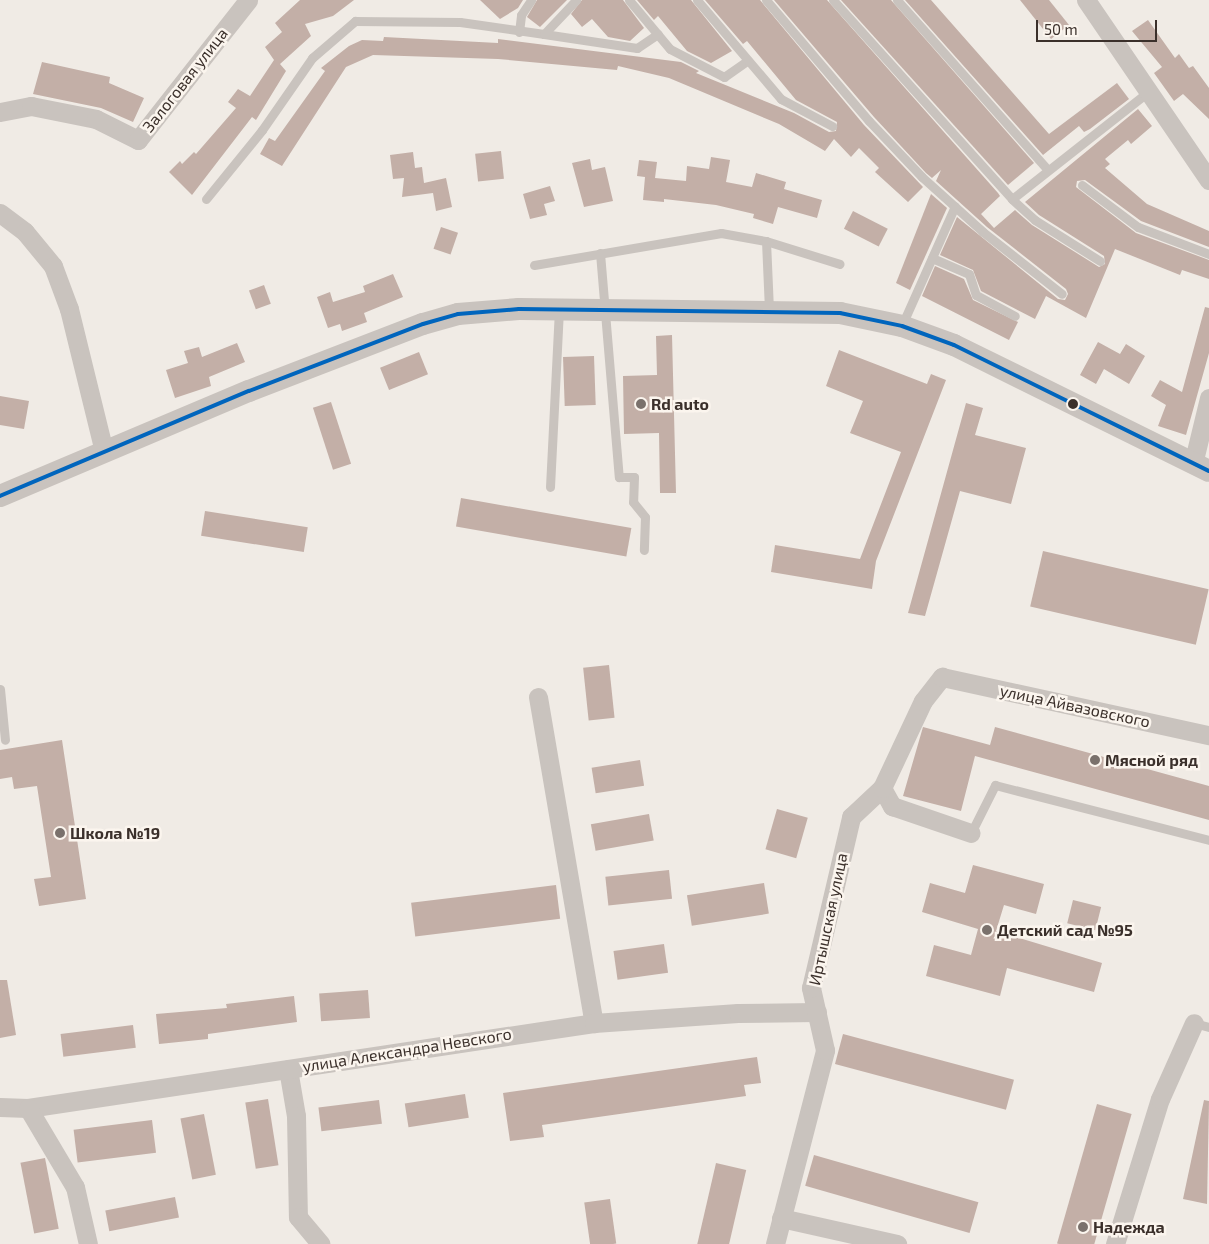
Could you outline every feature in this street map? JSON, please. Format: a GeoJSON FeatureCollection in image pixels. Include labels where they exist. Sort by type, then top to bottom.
{"type":"FeatureCollection","features":[{"type":"Feature","properties":{"kind":"street","name":"Залоговая улица"},"geometry":{"type":"LineString","coordinates":[[0,112],[31,106],[96,119],[138,140],[248,0]]}},
{"type":"Feature","properties":{"kind":"street"},"geometry":{"type":"LineString","coordinates":[[1086,0],[1209,180]]}},
{"type":"Feature","properties":{"kind":"street"},"geometry":{"type":"LineString","coordinates":[[0,213],[25,232],[53,266],[69,309],[104,452]]}},
{"type":"Feature","properties":{"kind":"street"},"geometry":{"type":"LineString","coordinates":[[0,496],[104,452],[423,324],[458,314],[559,309],[769,310],[840,313],[902,326],[954,346],[1201,467],[1209,398]]}},
{"type":"Feature","properties":{"kind":"street","name":"улица Айвазовского"},"geometry":{"type":"LineString","coordinates":[[942,677],[1209,735]]}},
{"type":"Feature","properties":{"kind":"street","name":"Иртышская улица"},"geometry":{"type":"LineString","coordinates":[[775,1244],[825,1050],[811,988],[850,817],[882,788],[922,701],[942,677]]}},
{"type":"Feature","properties":{"kind":"street"},"geometry":{"type":"LineString","coordinates":[[538,697],[594,1022]]}},
{"type":"Feature","properties":{"kind":"street"},"geometry":{"type":"LineString","coordinates":[[882,788],[892,806],[971,833]]}},
{"type":"Feature","properties":{"kind":"street","name":"улица Александра Невского"},"geometry":{"type":"LineString","coordinates":[[0,1107],[28,1108],[594,1022],[738,1013],[817,1012]]}},
{"type":"Feature","properties":{"kind":"street"},"geometry":{"type":"LineString","coordinates":[[1115,1244],[1160,1099],[1201,1025]]}},
{"type":"Feature","properties":{"kind":"street"},"geometry":{"type":"LineString","coordinates":[[288,1069],[296,1116],[298,1217],[321,1244]]}},
{"type":"Feature","properties":{"kind":"street"},"geometry":{"type":"LineString","coordinates":[[28,1108],[75,1187],[88,1244]]}},
{"type":"Feature","properties":{"kind":"street"},"geometry":{"type":"LineString","coordinates":[[781,1218],[898,1244]]}},
{"type":"Feature","properties":{"kind":"lane"},"geometry":{"type":"LineString","coordinates":[[520,32],[521,15],[532,0]]}},
{"type":"Feature","properties":{"kind":"lane"},"geometry":{"type":"LineString","coordinates":[[544,34],[576,0]]}},
{"type":"Feature","properties":{"kind":"lane"},"geometry":{"type":"LineString","coordinates":[[629,0],[670,49],[724,77],[748,60]]}},
{"type":"Feature","properties":{"kind":"lane"},"geometry":{"type":"LineString","coordinates":[[697,0],[781,99],[832,126]]}},
{"type":"Feature","properties":{"kind":"lane"},"geometry":{"type":"LineString","coordinates":[[766,0],[869,121],[954,206],[1062,294]]}},
{"type":"Feature","properties":{"kind":"lane"},"geometry":{"type":"LineString","coordinates":[[833,0],[1012,199],[1035,220],[1100,261]]}},
{"type":"Feature","properties":{"kind":"lane"},"geometry":{"type":"LineString","coordinates":[[897,0],[1048,170]]}},
{"type":"Feature","properties":{"kind":"lane"},"geometry":{"type":"LineString","coordinates":[[206,200],[262,130],[312,58],[355,21],[460,22],[637,48],[658,34]]}},
{"type":"Feature","properties":{"kind":"lane"},"geometry":{"type":"LineString","coordinates":[[1012,199],[1149,90]]}},
{"type":"Feature","properties":{"kind":"lane"},"geometry":{"type":"LineString","coordinates":[[1082,185],[1138,227],[1209,254]]}},
{"type":"Feature","properties":{"kind":"lane"},"geometry":{"type":"LineString","coordinates":[[902,326],[954,206]]}},
{"type":"Feature","properties":{"kind":"lane"},"geometry":{"type":"LineString","coordinates":[[534,265],[600,252],[721,233],[766,241],[840,264]]}},
{"type":"Feature","properties":{"kind":"lane"},"geometry":{"type":"LineString","coordinates":[[766,241],[769,310]]}},
{"type":"Feature","properties":{"kind":"lane"},"geometry":{"type":"LineString","coordinates":[[600,252],[619,477],[634,477],[633,502],[645,517],[644,550]]}},
{"type":"Feature","properties":{"kind":"lane"},"geometry":{"type":"LineString","coordinates":[[932,258],[969,274],[976,295],[1015,316]]}},
{"type":"Feature","properties":{"kind":"lane"},"geometry":{"type":"LineString","coordinates":[[550,487],[559,309]]}},
{"type":"Feature","properties":{"kind":"lane"},"geometry":{"type":"LineString","coordinates":[[0,688],[5,740]]}},
{"type":"Feature","properties":{"kind":"lane"},"geometry":{"type":"LineString","coordinates":[[971,833],[995,785],[1209,840]]}},
{"type":"Feature","properties":{"kind":"building"},"geometry":{"type":"Polygon","coordinates":[[[300,0],[354,0],[333,16],[305,24],[311,36],[280,64],[286,71],[256,120],[252,117],[192,195],[169,172],[180,161],[182,164],[194,152],[196,154],[236,108],[228,102],[238,89],[250,96],[274,60],[265,47],[282,32],[275,23],[300,0]]]}},
{"type":"Feature","properties":{"kind":"building"},"geometry":{"type":"Polygon","coordinates":[[[480,0],[523,0],[518,8],[500,19],[480,0]]]}},
{"type":"Feature","properties":{"kind":"building"},"geometry":{"type":"Polygon","coordinates":[[[537,0],[567,0],[540,27],[527,17],[537,0]]]}},
{"type":"Feature","properties":{"kind":"building"},"geometry":{"type":"Polygon","coordinates":[[[582,0],[623,0],[644,28],[630,41],[608,37],[592,19],[582,27],[571,14],[582,0]]]}},
{"type":"Feature","properties":{"kind":"building"},"geometry":{"type":"Polygon","coordinates":[[[637,0],[691,0],[732,51],[711,63],[687,51],[658,16],[654,20],[637,0]]]}},
{"type":"Feature","properties":{"kind":"building"},"geometry":{"type":"Polygon","coordinates":[[[705,0],[760,0],[864,125],[923,187],[908,202],[875,172],[879,168],[859,148],[851,157],[834,139],[825,151],[779,124],[669,78],[618,66],[617,70],[498,59],[373,55],[346,67],[282,166],[260,154],[269,138],[275,141],[325,71],[321,68],[349,46],[362,40],[383,41],[384,37],[498,43],[498,39],[681,62],[699,71],[696,73],[794,113],[829,132],[836,131],[837,122],[796,100],[747,41],[743,44],[705,0]]]}},
{"type":"Feature","properties":{"kind":"building"},"geometry":{"type":"Polygon","coordinates":[[[774,0],[827,0],[998,193],[1000,196],[981,214],[994,228],[1015,210],[1032,225],[1099,267],[1105,264],[1104,256],[1039,215],[1025,202],[1138,109],[1152,126],[1131,144],[1128,140],[1105,159],[1110,164],[1105,168],[1147,204],[1209,231],[1209,247],[1141,221],[1085,180],[1077,181],[1076,187],[1136,233],[1209,260],[1209,279],[1182,270],[1180,275],[1115,249],[1086,318],[1046,296],[1035,319],[981,291],[973,270],[940,255],[957,217],[1058,299],[1065,300],[1068,294],[1066,289],[987,227],[936,181],[941,170],[932,178],[926,173],[874,117],[774,0]]]}},
{"type":"Feature","properties":{"kind":"building"},"geometry":{"type":"Polygon","coordinates":[[[841,0],[891,0],[1034,163],[1008,185],[841,0]]]}},
{"type":"Feature","properties":{"kind":"building"},"geometry":{"type":"Polygon","coordinates":[[[905,0],[931,0],[1049,134],[1117,83],[1129,99],[1090,129],[1084,132],[1079,126],[1043,155],[905,0]]]}},
{"type":"Feature","properties":{"kind":"building"},"geometry":{"type":"Polygon","coordinates":[[[1020,0],[1049,0],[1069,25],[1051,39],[1020,0]]]}},
{"type":"Feature","properties":{"kind":"building"},"geometry":{"type":"Polygon","coordinates":[[[1148,20],[1175,58],[1179,54],[1189,68],[1193,66],[1209,88],[1209,119],[1183,94],[1174,101],[1154,73],[1162,67],[1132,31],[1148,20]]]}},
{"type":"Feature","properties":{"kind":"building"},"geometry":{"type":"Polygon","coordinates":[[[42,62],[110,77],[109,83],[144,98],[133,122],[101,108],[33,94],[42,62]]]}},
{"type":"Feature","properties":{"kind":"building"},"geometry":{"type":"Polygon","coordinates":[[[501,151],[504,179],[478,182],[475,154],[501,151]]]}},
{"type":"Feature","properties":{"kind":"building"},"geometry":{"type":"Polygon","coordinates":[[[413,152],[415,168],[422,167],[424,183],[446,178],[452,207],[436,211],[433,193],[402,197],[404,178],[393,179],[390,155],[413,152]]]}},
{"type":"Feature","properties":{"kind":"building"},"geometry":{"type":"Polygon","coordinates":[[[711,157],[730,160],[726,182],[752,187],[756,173],[786,182],[784,189],[822,200],[817,218],[778,207],[773,224],[753,218],[754,214],[716,205],[664,199],[664,202],[643,200],[645,177],[637,176],[639,160],[657,162],[655,178],[686,181],[687,166],[709,169],[711,157]]]}},
{"type":"Feature","properties":{"kind":"building"},"geometry":{"type":"Polygon","coordinates":[[[590,159],[592,170],[605,167],[613,201],[584,207],[572,163],[590,159]]]}},
{"type":"Feature","properties":{"kind":"building"},"geometry":{"type":"Polygon","coordinates":[[[550,186],[555,201],[544,204],[547,215],[530,219],[523,194],[550,186]]]}},
{"type":"Feature","properties":{"kind":"building"},"geometry":{"type":"Polygon","coordinates":[[[931,194],[947,208],[910,290],[896,283],[931,194]]]}},
{"type":"Feature","properties":{"kind":"building"},"geometry":{"type":"Polygon","coordinates":[[[853,211],[888,229],[879,247],[844,229],[853,211]]]}},
{"type":"Feature","properties":{"kind":"building"},"geometry":{"type":"Polygon","coordinates":[[[441,227],[458,233],[451,255],[434,249],[441,227]]]}},
{"type":"Feature","properties":{"kind":"building"},"geometry":{"type":"Polygon","coordinates":[[[935,266],[964,279],[973,300],[1018,322],[1009,340],[922,296],[935,266]]]}},
{"type":"Feature","properties":{"kind":"building"},"geometry":{"type":"Polygon","coordinates":[[[393,274],[403,297],[364,313],[367,322],[342,331],[340,324],[328,328],[317,297],[330,292],[333,302],[365,292],[363,286],[393,274]]]}},
{"type":"Feature","properties":{"kind":"building"},"geometry":{"type":"Polygon","coordinates":[[[264,285],[271,304],[256,309],[249,290],[264,285]]]}},
{"type":"Feature","properties":{"kind":"building"},"geometry":{"type":"Polygon","coordinates":[[[1205,307],[1209,308],[1209,353],[1186,435],[1158,426],[1166,405],[1151,396],[1160,380],[1182,392],[1205,307]]]}},
{"type":"Feature","properties":{"kind":"building"},"geometry":{"type":"Polygon","coordinates":[[[672,335],[676,493],[660,493],[659,433],[624,434],[623,376],[657,375],[656,336],[672,335]]]}},
{"type":"Feature","properties":{"kind":"building"},"geometry":{"type":"Polygon","coordinates":[[[1098,342],[1120,354],[1126,344],[1145,356],[1129,384],[1104,369],[1096,384],[1080,375],[1098,342]]]}},
{"type":"Feature","properties":{"kind":"building"},"geometry":{"type":"Polygon","coordinates":[[[237,343],[245,362],[209,377],[211,386],[175,398],[166,370],[188,363],[184,351],[199,347],[202,357],[237,343]]]}},
{"type":"Feature","properties":{"kind":"building"},"geometry":{"type":"Polygon","coordinates":[[[839,350],[927,384],[931,374],[946,380],[876,561],[872,589],[771,572],[775,545],[860,559],[901,452],[850,433],[863,401],[826,386],[839,350]]]}},
{"type":"Feature","properties":{"kind":"building"},"geometry":{"type":"Polygon","coordinates":[[[419,352],[428,374],[389,390],[380,368],[419,352]]]}},
{"type":"Feature","properties":{"kind":"building"},"geometry":{"type":"Polygon","coordinates":[[[594,356],[596,405],[565,406],[563,357],[594,356]]]}},
{"type":"Feature","properties":{"kind":"building"},"geometry":{"type":"Polygon","coordinates":[[[0,396],[29,401],[24,429],[0,425],[0,396]]]}},
{"type":"Feature","properties":{"kind":"building"},"geometry":{"type":"Polygon","coordinates":[[[331,402],[351,464],[333,470],[313,408],[331,402]]]}},
{"type":"Feature","properties":{"kind":"building"},"geometry":{"type":"Polygon","coordinates":[[[966,403],[983,408],[975,435],[1026,448],[1011,504],[960,491],[925,616],[908,613],[966,403]]]}},
{"type":"Feature","properties":{"kind":"building"},"geometry":{"type":"Polygon","coordinates":[[[461,498],[631,528],[626,557],[456,527],[461,498]]]}},
{"type":"Feature","properties":{"kind":"building"},"geometry":{"type":"Polygon","coordinates":[[[205,511],[308,527],[304,552],[201,536],[205,511]]]}},
{"type":"Feature","properties":{"kind":"building"},"geometry":{"type":"Polygon","coordinates":[[[1043,551],[1209,589],[1196,645],[1030,607],[1043,551]]]}},
{"type":"Feature","properties":{"kind":"building"},"geometry":{"type":"Polygon","coordinates":[[[609,665],[615,718],[589,720],[583,668],[609,665]]]}},
{"type":"Feature","properties":{"kind":"building"},"geometry":{"type":"Polygon","coordinates":[[[923,727],[990,745],[995,727],[1209,786],[1209,820],[975,756],[961,811],[903,796],[923,727]]]}},
{"type":"Feature","properties":{"kind":"building","name":"Школа №19"},"geometry":{"type":"Polygon","coordinates":[[[62,740],[86,899],[39,906],[34,879],[51,877],[37,786],[14,789],[12,777],[0,779],[0,750],[62,740]]]}},
{"type":"Feature","properties":{"kind":"building"},"geometry":{"type":"Polygon","coordinates":[[[640,760],[644,786],[596,793],[592,768],[640,760]]]}},
{"type":"Feature","properties":{"kind":"building"},"geometry":{"type":"Polygon","coordinates":[[[777,809],[808,818],[796,858],[765,849],[777,809]]]}},
{"type":"Feature","properties":{"kind":"building"},"geometry":{"type":"Polygon","coordinates":[[[649,814],[654,841],[596,851],[591,824],[649,814]]]}},
{"type":"Feature","properties":{"kind":"building","name":"Детский сад №95"},"geometry":{"type":"Polygon","coordinates":[[[973,865],[1044,884],[1036,914],[1004,905],[996,931],[1102,963],[1094,992],[1007,968],[1000,996],[926,976],[934,945],[971,955],[978,929],[922,912],[930,883],[965,893],[973,865]]]}},
{"type":"Feature","properties":{"kind":"building"},"geometry":{"type":"Polygon","coordinates":[[[669,870],[672,899],[608,906],[605,877],[669,870]]]}},
{"type":"Feature","properties":{"kind":"building"},"geometry":{"type":"Polygon","coordinates":[[[764,883],[769,914],[692,926],[687,895],[764,883]]]}},
{"type":"Feature","properties":{"kind":"building"},"geometry":{"type":"Polygon","coordinates":[[[556,885],[560,919],[415,937],[411,903],[556,885]]]}},
{"type":"Feature","properties":{"kind":"building"},"geometry":{"type":"Polygon","coordinates":[[[1073,900],[1101,907],[1095,930],[1067,923],[1073,900]]]}},
{"type":"Feature","properties":{"kind":"building"},"geometry":{"type":"Polygon","coordinates":[[[664,944],[668,973],[618,980],[613,951],[664,944]]]}},
{"type":"Feature","properties":{"kind":"building"},"geometry":{"type":"Polygon","coordinates":[[[0,980],[7,980],[16,1035],[0,1038],[0,980]]]}},
{"type":"Feature","properties":{"kind":"building"},"geometry":{"type":"Polygon","coordinates":[[[368,990],[370,1018],[321,1021],[319,993],[368,990]]]}},
{"type":"Feature","properties":{"kind":"building"},"geometry":{"type":"Polygon","coordinates":[[[294,996],[297,1022],[208,1034],[208,1039],[159,1044],[156,1014],[227,1008],[226,1004],[294,996]]]}},
{"type":"Feature","properties":{"kind":"building"},"geometry":{"type":"Polygon","coordinates":[[[133,1025],[136,1048],[63,1057],[61,1034],[133,1025]]]}},
{"type":"Feature","properties":{"kind":"building"},"geometry":{"type":"Polygon","coordinates":[[[843,1034],[1014,1080],[1006,1110],[835,1064],[843,1034]]]}},
{"type":"Feature","properties":{"kind":"building"},"geometry":{"type":"Polygon","coordinates":[[[757,1057],[761,1083],[744,1085],[746,1096],[542,1125],[544,1137],[510,1141],[503,1093],[757,1057]]]}},
{"type":"Feature","properties":{"kind":"building"},"geometry":{"type":"Polygon","coordinates":[[[465,1094],[469,1118],[409,1127],[405,1104],[465,1094]]]}},
{"type":"Feature","properties":{"kind":"building"},"geometry":{"type":"Polygon","coordinates":[[[268,1099],[278,1165],[256,1169],[245,1103],[268,1099]]]}},
{"type":"Feature","properties":{"kind":"building"},"geometry":{"type":"Polygon","coordinates":[[[379,1100],[382,1124],[321,1131],[318,1107],[379,1100]]]}},
{"type":"Feature","properties":{"kind":"building"},"geometry":{"type":"Polygon","coordinates":[[[1204,1100],[1209,1101],[1207,1204],[1183,1199],[1204,1100]]]}},
{"type":"Feature","properties":{"kind":"building"},"geometry":{"type":"Polygon","coordinates":[[[1097,1104],[1132,1114],[1094,1244],[1057,1243],[1097,1104]]]}},
{"type":"Feature","properties":{"kind":"building"},"geometry":{"type":"Polygon","coordinates":[[[204,1114],[216,1175],[192,1179],[180,1119],[204,1114]]]}},
{"type":"Feature","properties":{"kind":"building"},"geometry":{"type":"Polygon","coordinates":[[[152,1120],[156,1153],[78,1162],[74,1130],[152,1120]]]}},
{"type":"Feature","properties":{"kind":"building"},"geometry":{"type":"Polygon","coordinates":[[[814,1155],[978,1202],[970,1233],[805,1186],[814,1155]]]}},
{"type":"Feature","properties":{"kind":"building"},"geometry":{"type":"Polygon","coordinates":[[[45,1158],[59,1229],[34,1233],[20,1163],[45,1158]]]}},
{"type":"Feature","properties":{"kind":"building"},"geometry":{"type":"Polygon","coordinates":[[[716,1163],[746,1170],[729,1244],[697,1244],[716,1163]]]}},
{"type":"Feature","properties":{"kind":"building"},"geometry":{"type":"Polygon","coordinates":[[[175,1197],[179,1218],[109,1231],[105,1211],[175,1197]]]}},
{"type":"Feature","properties":{"kind":"building"},"geometry":{"type":"Polygon","coordinates":[[[610,1199],[616,1244],[590,1244],[584,1203],[610,1199]]]}},
{"type":"Feature","properties":{"kind":"transit line"},"geometry":{"type":"LineString","coordinates":[[0,496],[249,391],[423,324],[458,314],[519,309],[840,313],[902,326],[954,345],[1209,471]]}},
{"type":"Feature","properties":{"kind":"place","name":"Rd auto"},"geometry":{"type":"Point","coordinates":[641,404]}},
{"type":"Feature","properties":{"kind":"place","name":"Мясной ряд"},"geometry":{"type":"Point","coordinates":[1095,760]}},
{"type":"Feature","properties":{"kind":"place","name":"Школа №19"},"geometry":{"type":"Point","coordinates":[60,833]}},
{"type":"Feature","properties":{"kind":"place","name":"Детский сад №95"},"geometry":{"type":"Point","coordinates":[987,930]}},
{"type":"Feature","properties":{"kind":"place","name":"Надежда"},"geometry":{"type":"Point","coordinates":[1083,1227]}}]}
